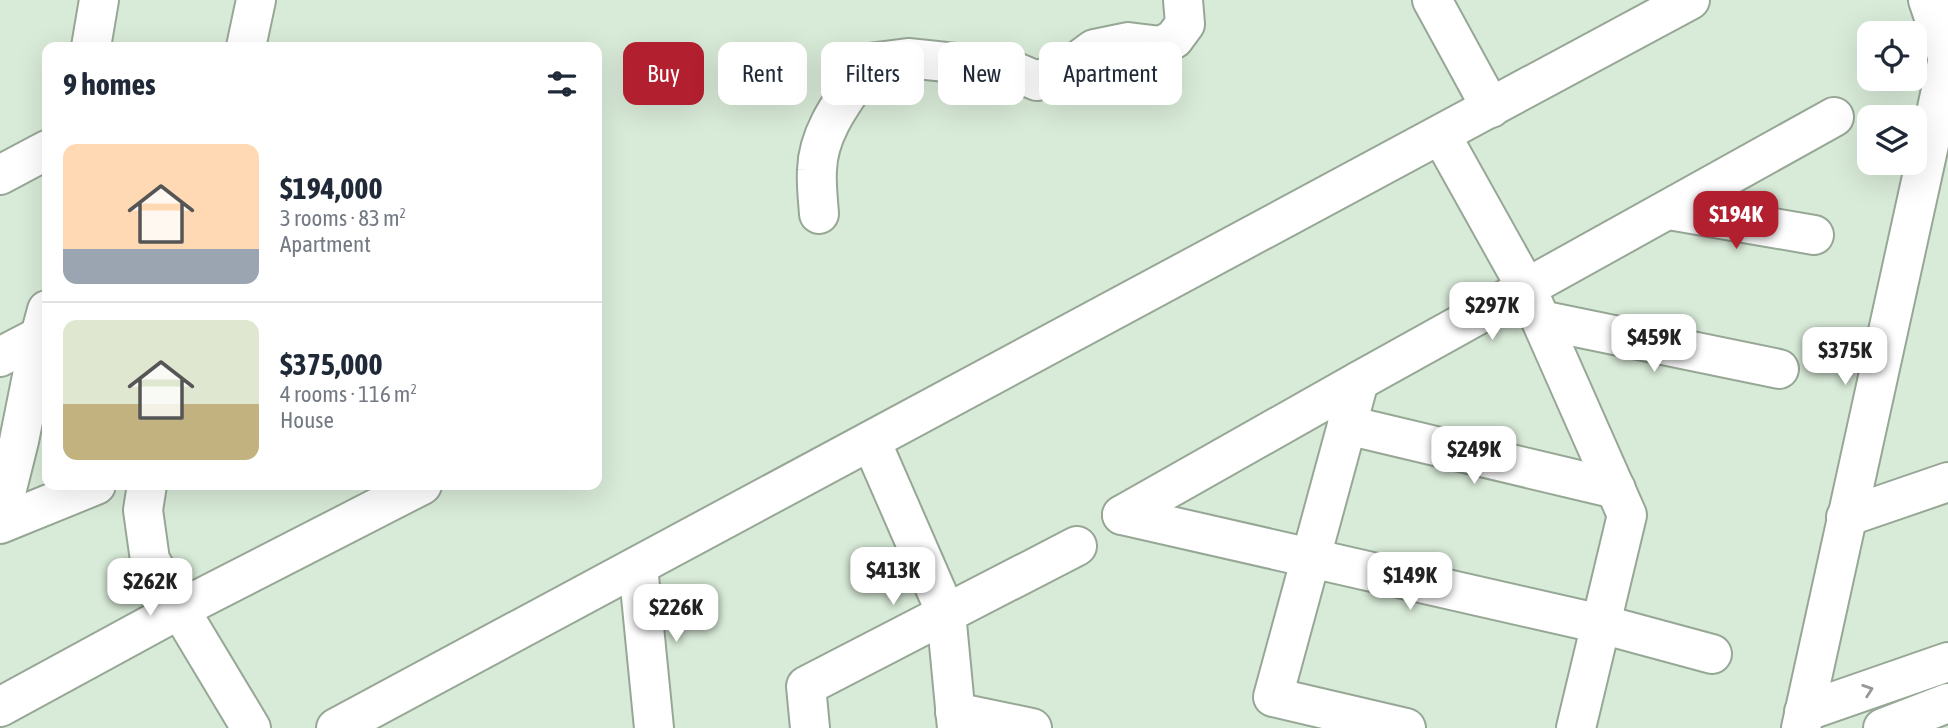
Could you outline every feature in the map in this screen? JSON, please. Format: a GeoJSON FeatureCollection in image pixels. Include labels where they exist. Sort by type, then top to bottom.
{"type":"FeatureCollection","features":[{"type":"Feature","properties":{"kind":"street"},"geometry":{"type":"LineString","coordinates":[[92,42],[99,0]]}},
{"type":"Feature","properties":{"kind":"street"},"geometry":{"type":"LineString","coordinates":[[247,42],[256,0]]}},
{"type":"Feature","properties":{"kind":"street"},"geometry":{"type":"LineString","coordinates":[[819,214],[817,167],[823,143],[830,122],[869,63],[908,58],[965,64],[998,64],[1037,80],[1067,69],[1094,49],[1128,42],[1161,46],[1174,39],[1185,24],[1183,0]]}},
{"type":"Feature","properties":{"kind":"street"},"geometry":{"type":"LineString","coordinates":[[1432,0],[1491,108]]}},
{"type":"Feature","properties":{"kind":"street"},"geometry":{"type":"LineString","coordinates":[[336,728],[1690,0]]}},
{"type":"Feature","properties":{"kind":"street"},"geometry":{"type":"LineString","coordinates":[[1802,720],[1948,58],[1928,0]]}},
{"type":"Feature","properties":{"kind":"street"},"geometry":{"type":"LineString","coordinates":[[1712,654],[1601,624],[1122,515],[1359,381],[1534,304],[1669,210],[1834,117]]}},
{"type":"Feature","properties":{"kind":"street"},"geometry":{"type":"LineString","coordinates":[[1441,135],[1534,304],[1627,515],[1576,728]]}},
{"type":"Feature","properties":{"kind":"street"},"geometry":{"type":"LineString","coordinates":[[0,175],[42,153]]}},
{"type":"Feature","properties":{"kind":"street"},"geometry":{"type":"LineString","coordinates":[[1669,210],[1814,235]]}},
{"type":"Feature","properties":{"kind":"street"},"geometry":{"type":"LineString","coordinates":[[1534,304],[1779,369]]}},
{"type":"Feature","properties":{"kind":"street"},"geometry":{"type":"LineString","coordinates":[[0,356],[42,324]]}},
{"type":"Feature","properties":{"kind":"street"},"geometry":{"type":"LineString","coordinates":[[0,517],[42,332]]}},
{"type":"Feature","properties":{"kind":"street"},"geometry":{"type":"LineString","coordinates":[[1359,381],[1273,697],[1406,728]]}},
{"type":"Feature","properties":{"kind":"street"},"geometry":{"type":"LineString","coordinates":[[1347,425],[1616,489]]}},
{"type":"Feature","properties":{"kind":"street"},"geometry":{"type":"LineString","coordinates":[[871,441],[946,614],[956,720],[1032,728]]}},
{"type":"Feature","properties":{"kind":"street"},"geometry":{"type":"LineString","coordinates":[[1846,517],[1948,482]]}},
{"type":"Feature","properties":{"kind":"street"},"geometry":{"type":"LineString","coordinates":[[0,524],[84,490]]}},
{"type":"Feature","properties":{"kind":"street"},"geometry":{"type":"LineString","coordinates":[[146,490],[143,510],[150,560],[251,728]]}},
{"type":"Feature","properties":{"kind":"street"},"geometry":{"type":"LineString","coordinates":[[0,707],[180,609],[412,490]]}},
{"type":"Feature","properties":{"kind":"street"},"geometry":{"type":"LineString","coordinates":[[810,728],[806,686],[1077,546]]}},
{"type":"Feature","properties":{"kind":"street"},"geometry":{"type":"LineString","coordinates":[[638,566],[654,728]]}},
{"type":"Feature","properties":{"kind":"street"},"geometry":{"type":"LineString","coordinates":[[1802,720],[1948,662]]}},
{"type":"Feature","properties":{"kind":"street"},"geometry":{"type":"LineString","coordinates":[[1883,728],[1948,703]]}}]}
